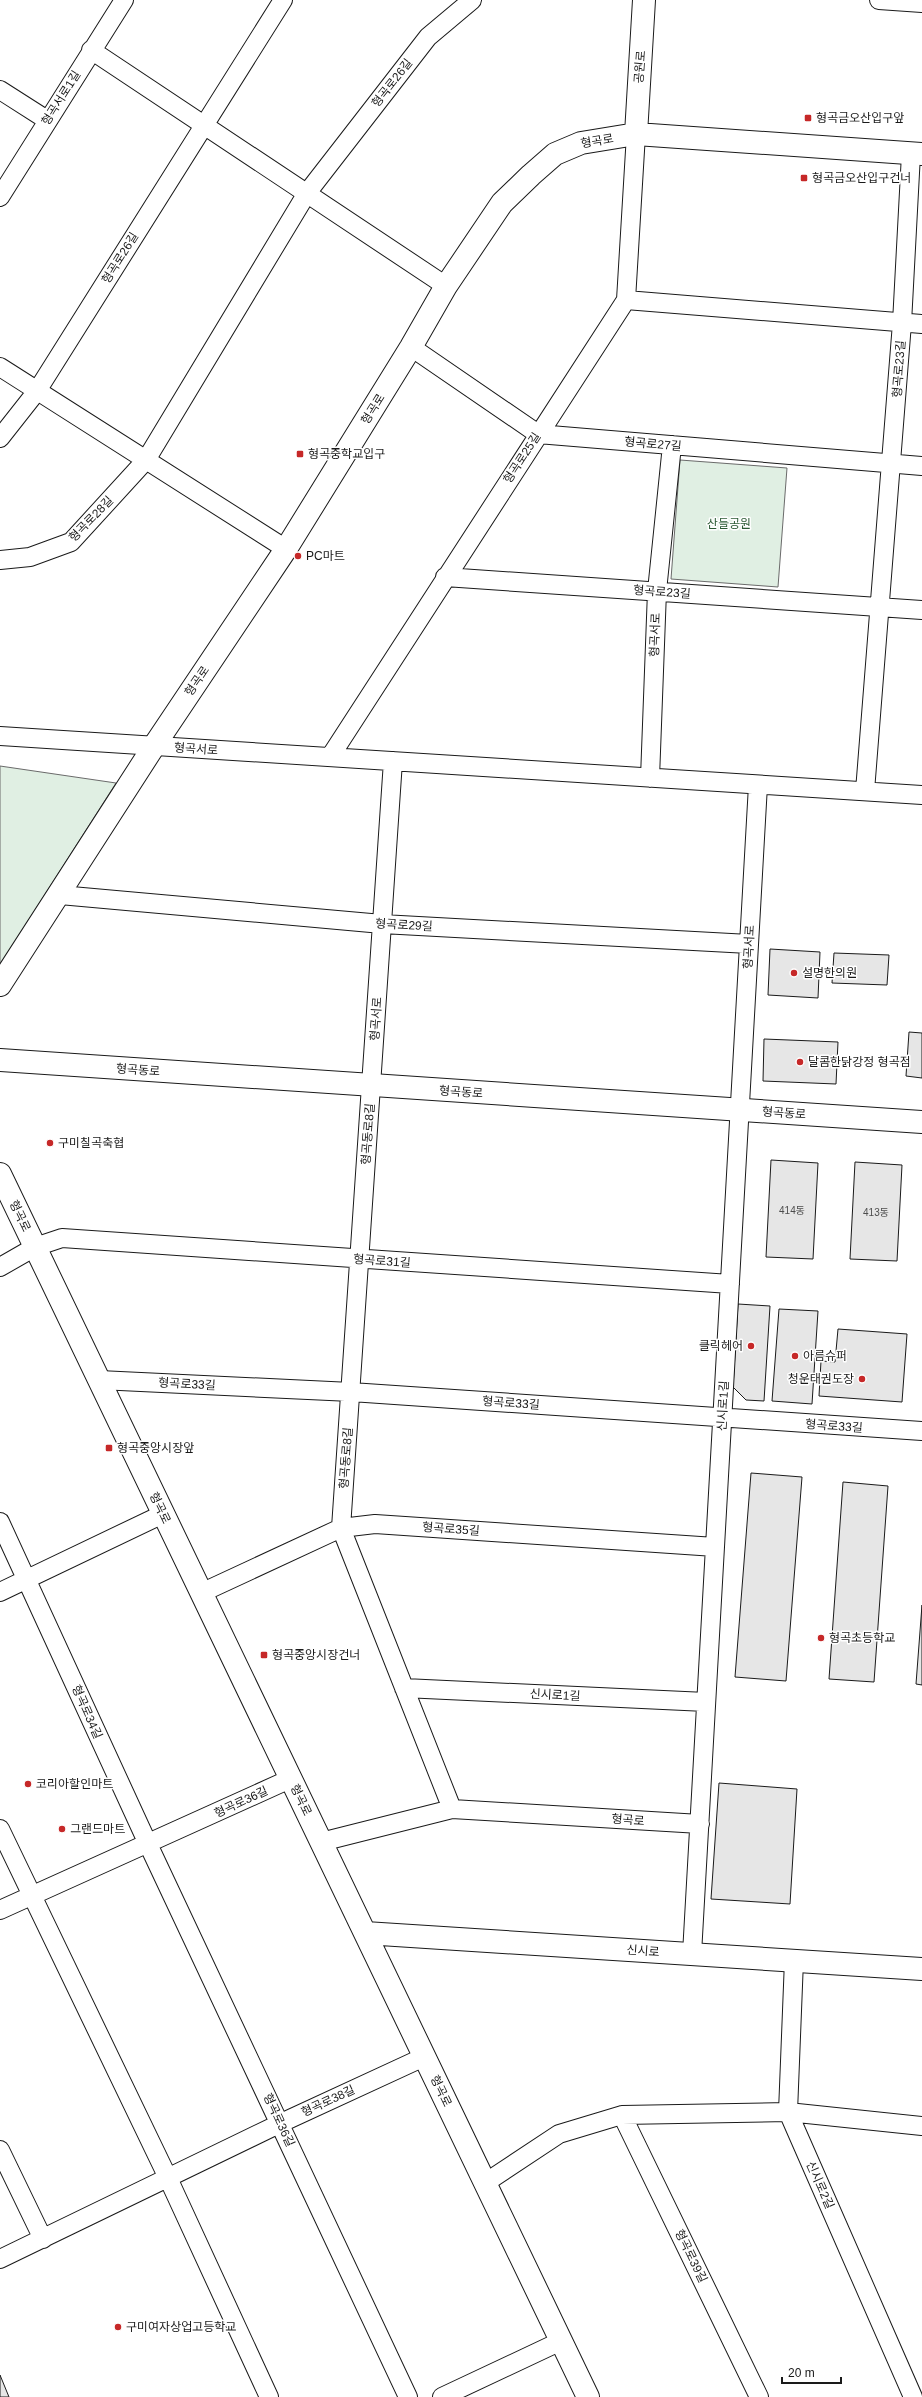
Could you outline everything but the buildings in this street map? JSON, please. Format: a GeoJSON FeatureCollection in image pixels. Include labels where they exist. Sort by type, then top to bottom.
{"type":"FeatureCollection","features":[{"type":"Feature","properties":{"kind":"street","name":"형곡서로1길"},"geometry":{"type":"LineString","coordinates":[[0,197],[91,50],[124,0]]}},
{"type":"Feature","properties":{"kind":"street","name":"형곡로26길"},"geometry":{"type":"LineString","coordinates":[[37,391],[283,0]]}},
{"type":"Feature","properties":{"kind":"street","name":"형곡로26길"},"geometry":{"type":"LineString","coordinates":[[146,460],[307,194],[428,37],[472,0]]}},
{"type":"Feature","properties":{"kind":"street","name":"공원로"},"geometry":{"type":"LineString","coordinates":[[636,134],[644,0]]}},
{"type":"Feature","properties":{"kind":"street"},"geometry":{"type":"LineString","coordinates":[[879,0],[922,3]]}},
{"type":"Feature","properties":{"kind":"street"},"geometry":{"type":"LineString","coordinates":[[91,50],[446,286]]}},
{"type":"Feature","properties":{"kind":"street"},"geometry":{"type":"LineString","coordinates":[[0,90],[47,120]]}},
{"type":"Feature","properties":{"kind":"street","name":"형곡로"},"geometry":{"type":"LineString","coordinates":[[0,985],[60,895],[154,746],[286,549],[411,347],[446,286],[502,204],[555,154],[581,143],[636,134],[917,154]]}},
{"type":"Feature","properties":{"kind":"street","name":"형곡로25길"},"geometry":{"type":"LineString","coordinates":[[330,757],[445,577],[626,300],[636,134]]}},
{"type":"Feature","properties":{"kind":"street","name":"형곡로23길"},"geometry":{"type":"LineString","coordinates":[[865,791],[902,322],[917,154]]}},
{"type":"Feature","properties":{"kind":"street","name":"형곡로23길"},"geometry":{"type":"LineString","coordinates":[[626,300],[902,322]]}},
{"type":"Feature","properties":{"kind":"street"},"geometry":{"type":"LineString","coordinates":[[902,322],[922,324]]}},
{"type":"Feature","properties":{"kind":"street","name":"형곡로27길"},"geometry":{"type":"LineString","coordinates":[[411,347],[538,434],[922,466]]}},
{"type":"Feature","properties":{"kind":"street"},"geometry":{"type":"LineString","coordinates":[[0,367],[286,549]]}},
{"type":"Feature","properties":{"kind":"street"},"geometry":{"type":"LineString","coordinates":[[0,438],[37,391]]}},
{"type":"Feature","properties":{"kind":"street","name":"형곡서로"},"geometry":{"type":"LineString","coordinates":[[650,778],[657,591],[672,445]]}},
{"type":"Feature","properties":{"kind":"street","name":"형곡로28길"},"geometry":{"type":"LineString","coordinates":[[0,560],[30,557],[71,542],[146,460]]}},
{"type":"Feature","properties":{"kind":"street","name":"형곡로23길"},"geometry":{"type":"LineString","coordinates":[[445,577],[879,607]]}},
{"type":"Feature","properties":{"kind":"street"},"geometry":{"type":"LineString","coordinates":[[879,607],[922,610]]}},
{"type":"Feature","properties":{"kind":"street","name":"형곡서로"},"geometry":{"type":"LineString","coordinates":[[0,736],[922,795]]}},
{"type":"Feature","properties":{"kind":"street","name":"형곡서로"},"geometry":{"type":"LineString","coordinates":[[371,1086],[392,761]]}},
{"type":"Feature","properties":{"kind":"street","name":"형곡서로"},"geometry":{"type":"LineString","coordinates":[[740,1110],[758,785]]}},
{"type":"Feature","properties":{"kind":"street","name":"형곡로29길"},"geometry":{"type":"LineString","coordinates":[[60,895],[382,924],[749,944]]}},
{"type":"Feature","properties":{"kind":"street","name":"형곡동로"},"geometry":{"type":"LineString","coordinates":[[0,1060],[922,1122]]}},
{"type":"Feature","properties":{"kind":"street","name":"형곡동로8길"},"geometry":{"type":"LineString","coordinates":[[371,1086],[342,1528],[452,1809]]}},
{"type":"Feature","properties":{"kind":"street","name":"신시로1길"},"geometry":{"type":"LineString","coordinates":[[692,1954],[740,1110]]}},
{"type":"Feature","properties":{"kind":"street","name":"형곡로"},"geometry":{"type":"LineString","coordinates":[[0,1174],[588,2397]]}},
{"type":"Feature","properties":{"kind":"street","name":"형곡로31길"},"geometry":{"type":"LineString","coordinates":[[0,1266],[35,1247],[62,1238],[730,1284]]}},
{"type":"Feature","properties":{"kind":"street","name":"형곡로33길"},"geometry":{"type":"LineString","coordinates":[[99,1380],[351,1392],[922,1432]]}},
{"type":"Feature","properties":{"kind":"street"},"geometry":{"type":"LineString","coordinates":[[0,1592],[163,1514]]}},
{"type":"Feature","properties":{"kind":"street","name":"형곡로34길"},"geometry":{"type":"LineString","coordinates":[[0,1522],[148,1844]]}},
{"type":"Feature","properties":{"kind":"street","name":"형곡로35길"},"geometry":{"type":"LineString","coordinates":[[201,1593],[342,1528],[375,1524],[715,1547]]}},
{"type":"Feature","properties":{"kind":"street","name":"신시로1길"},"geometry":{"type":"LineString","coordinates":[[404,1688],[706,1702]]}},
{"type":"Feature","properties":{"kind":"street","name":"형곡로36길"},"geometry":{"type":"LineString","coordinates":[[0,1910],[290,1779]]}},
{"type":"Feature","properties":{"kind":"street","name":"형곡로"},"geometry":{"type":"LineString","coordinates":[[321,1842],[452,1809],[700,1824]]}},
{"type":"Feature","properties":{"kind":"street"},"geometry":{"type":"LineString","coordinates":[[0,1829],[168,2178],[269,2397]]}},
{"type":"Feature","properties":{"kind":"street","name":"형곡로36길"},"geometry":{"type":"LineString","coordinates":[[148,1844],[281,2123],[408,2397]]}},
{"type":"Feature","properties":{"kind":"street","name":"신시로"},"geometry":{"type":"LineString","coordinates":[[365,1933],[922,1969]]}},
{"type":"Feature","properties":{"kind":"street","name":"신시로2길"},"geometry":{"type":"LineString","coordinates":[[794,1960],[788,2112],[913,2397]]}},
{"type":"Feature","properties":{"kind":"street","name":"형곡로38길"},"geometry":{"type":"LineString","coordinates":[[0,2259],[281,2123],[424,2057]]}},
{"type":"Feature","properties":{"kind":"street"},"geometry":{"type":"LineString","coordinates":[[485,2184],[559,2134],[622,2115],[788,2112],[922,2126]]}},
{"type":"Feature","properties":{"kind":"street","name":"형곡로39길"},"geometry":{"type":"LineString","coordinates":[[622,2115],[759,2397]]}},
{"type":"Feature","properties":{"kind":"street"},"geometry":{"type":"LineString","coordinates":[[0,2150],[44,2239]]}},
{"type":"Feature","properties":{"kind":"street"},"geometry":{"type":"LineString","coordinates":[[442,2397],[561,2341]]}},
{"type":"Feature","properties":{"kind":"green space","name":"산들공원"},"geometry":{"type":"Polygon","coordinates":[[[680,460],[787,468],[778,587],[671,579],[680,460]]]}},
{"type":"Feature","properties":{"kind":"green space"},"geometry":{"type":"Polygon","coordinates":[[[0,766],[116,783],[0,965],[0,766]]]}},
{"type":"Feature","properties":{"kind":"place","name":"형곡금오산입구앞"},"geometry":{"type":"Point","coordinates":[808,118]}},
{"type":"Feature","properties":{"kind":"place","name":"형곡금오산입구건너"},"geometry":{"type":"Point","coordinates":[804,178]}},
{"type":"Feature","properties":{"kind":"place","name":"형곡중학교입구"},"geometry":{"type":"Point","coordinates":[300,454]}},
{"type":"Feature","properties":{"kind":"place","name":"PC마트"},"geometry":{"type":"Point","coordinates":[298,556]}},
{"type":"Feature","properties":{"kind":"place","name":"설명한의원"},"geometry":{"type":"Point","coordinates":[794,973]}},
{"type":"Feature","properties":{"kind":"place","name":"달콤한닭강정 형곡점"},"geometry":{"type":"Point","coordinates":[800,1062]}},
{"type":"Feature","properties":{"kind":"place","name":"구미칠곡축협"},"geometry":{"type":"Point","coordinates":[50,1143]}},
{"type":"Feature","properties":{"kind":"place","name":"클릭헤어"},"geometry":{"type":"Point","coordinates":[751,1346]}},
{"type":"Feature","properties":{"kind":"place","name":"아름슈퍼"},"geometry":{"type":"Point","coordinates":[795,1356]}},
{"type":"Feature","properties":{"kind":"place","name":"청운태권도장"},"geometry":{"type":"Point","coordinates":[862,1379]}},
{"type":"Feature","properties":{"kind":"place","name":"형곡중앙시장앞"},"geometry":{"type":"Point","coordinates":[109,1448]}},
{"type":"Feature","properties":{"kind":"place","name":"형곡초등학교"},"geometry":{"type":"Point","coordinates":[821,1638]}},
{"type":"Feature","properties":{"kind":"place","name":"형곡중앙시장건너"},"geometry":{"type":"Point","coordinates":[264,1655]}},
{"type":"Feature","properties":{"kind":"place","name":"코리아할인마트"},"geometry":{"type":"Point","coordinates":[28,1784]}},
{"type":"Feature","properties":{"kind":"place","name":"그랜드마트"},"geometry":{"type":"Point","coordinates":[62,1829]}},
{"type":"Feature","properties":{"kind":"place","name":"구미여자상업고등학교"},"geometry":{"type":"Point","coordinates":[118,2327]}}]}
